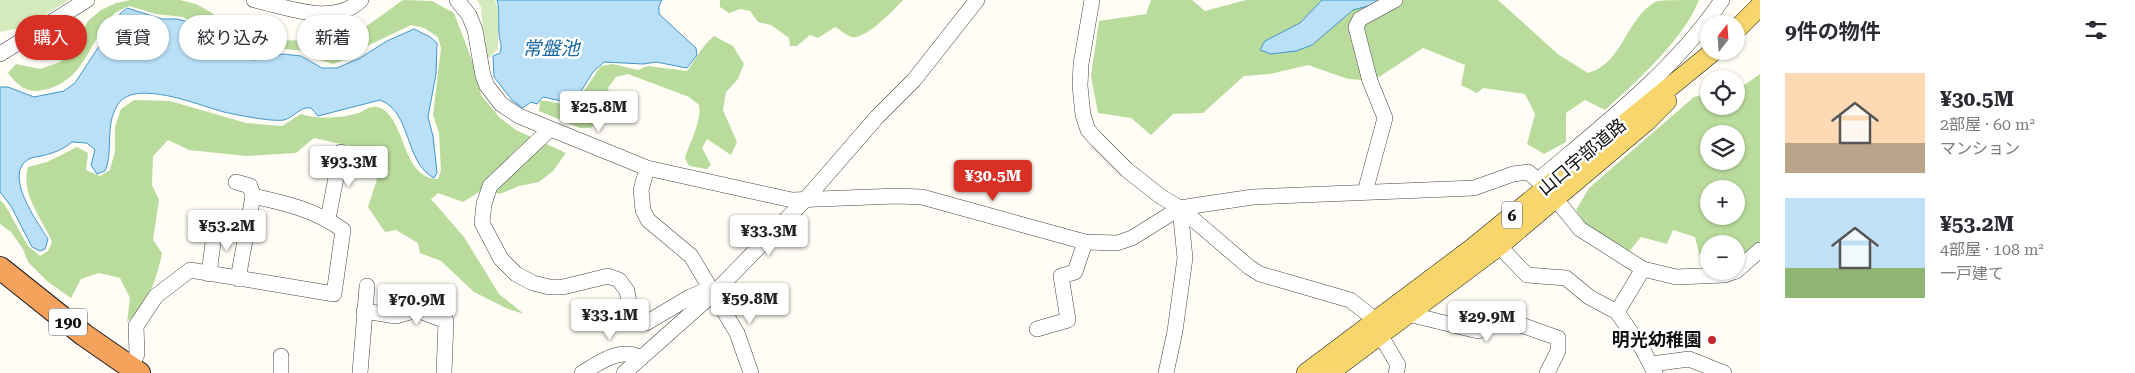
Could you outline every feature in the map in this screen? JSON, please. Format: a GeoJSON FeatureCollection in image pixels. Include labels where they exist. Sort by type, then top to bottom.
{"type":"FeatureCollection","features":[{"type":"Feature","properties":{"kind":"highway","name":"190"},"geometry":{"type":"LineString","coordinates":[[0,268],[127,371]]}},
{"type":"Feature","properties":{"kind":"highway","name":"190"},"geometry":{"type":"LineString","coordinates":[[0,286],[127,371]]}},
{"type":"Feature","properties":{"kind":"main road"},"geometry":{"type":"LineString","coordinates":[[1745,21],[1760,6]]}},
{"type":"Feature","properties":{"kind":"main road","name":"山口宇部道路"},"geometry":{"type":"LineString","coordinates":[[1329,373],[1378,328],[1471,249],[1547,189],[1647,121],[1705,60]]}},
{"type":"Feature","properties":{"kind":"main road","name":"山口宇部道路"},"geometry":{"type":"LineString","coordinates":[[1306,373],[1378,328],[1408,314],[1499,246],[1547,189]]}},
{"type":"Feature","properties":{"kind":"street"},"geometry":{"type":"LineString","coordinates":[[0,54],[87,0]]}},
{"type":"Feature","properties":{"kind":"street"},"geometry":{"type":"LineString","coordinates":[[254,0],[328,15],[350,9],[362,0]]}},
{"type":"Feature","properties":{"kind":"street"},"geometry":{"type":"LineString","coordinates":[[457,0],[469,15],[475,30],[483,76],[493,95],[514,113],[549,130],[669,175],[729,185],[776,198],[804,200],[897,196],[922,197],[1085,242],[1117,243],[1125,241],[1180,208],[1253,198],[1474,188],[1514,174],[1528,172],[1547,189],[1580,229],[1643,270],[1676,277],[1700,276]]}},
{"type":"Feature","properties":{"kind":"street"},"geometry":{"type":"LineString","coordinates":[[624,373],[642,358],[804,200],[877,117],[914,80],[977,0]]}},
{"type":"Feature","properties":{"kind":"street"},"geometry":{"type":"LineString","coordinates":[[1092,0],[1081,64],[1080,86],[1083,115],[1088,130],[1127,170],[1180,208],[1260,274],[1350,300],[1368,314],[1378,328],[1398,365],[1396,373]]}},
{"type":"Feature","properties":{"kind":"street"},"geometry":{"type":"LineString","coordinates":[[1364,192],[1385,118],[1370,81],[1356,27],[1360,19],[1395,0]]}},
{"type":"Feature","properties":{"kind":"street"},"geometry":{"type":"LineString","coordinates":[[1547,189],[1677,56],[1722,0]]}},
{"type":"Feature","properties":{"kind":"street"},"geometry":{"type":"LineString","coordinates":[[549,130],[490,186],[484,204],[482,223],[502,258],[516,274],[533,283],[548,287],[563,287],[608,276],[619,280],[627,291],[630,308],[646,323],[711,291]]}},
{"type":"Feature","properties":{"kind":"street"},"geometry":{"type":"LineString","coordinates":[[328,219],[341,152]]}},
{"type":"Feature","properties":{"kind":"street"},"geometry":{"type":"LineString","coordinates":[[647,168],[641,190],[643,210],[648,220],[691,256],[737,333],[751,373]]}},
{"type":"Feature","properties":{"kind":"street"},"geometry":{"type":"LineString","coordinates":[[236,182],[250,186],[253,196],[238,279]]}},
{"type":"Feature","properties":{"kind":"street"},"geometry":{"type":"LineString","coordinates":[[127,371],[137,354],[136,326],[156,296],[190,270],[334,294],[343,230],[328,219],[299,206],[253,196]]}},
{"type":"Feature","properties":{"kind":"street"},"geometry":{"type":"LineString","coordinates":[[1166,373],[1175,331],[1186,258],[1180,208]]}},
{"type":"Feature","properties":{"kind":"street"},"geometry":{"type":"LineString","coordinates":[[209,274],[215,227]]}},
{"type":"Feature","properties":{"kind":"street"},"geometry":{"type":"LineString","coordinates":[[1037,329],[1068,320],[1061,276],[1075,272],[1085,242]]}},
{"type":"Feature","properties":{"kind":"street"},"geometry":{"type":"LineString","coordinates":[[1499,246],[1527,275],[1566,278],[1589,297],[1617,312],[1654,369],[1689,360],[1724,373]]}},
{"type":"Feature","properties":{"kind":"street"},"geometry":{"type":"LineString","coordinates":[[1745,267],[1760,250]]}},
{"type":"Feature","properties":{"kind":"street"},"geometry":{"type":"LineString","coordinates":[[1617,312],[1643,270]]}},
{"type":"Feature","properties":{"kind":"street"},"geometry":{"type":"LineString","coordinates":[[360,373],[367,286]]}},
{"type":"Feature","properties":{"kind":"street"},"geometry":{"type":"LineString","coordinates":[[364,311],[396,316],[417,310],[446,321],[444,373]]}},
{"type":"Feature","properties":{"kind":"street"},"geometry":{"type":"LineString","coordinates":[[1408,314],[1478,332],[1484,312],[1558,338],[1558,350],[1547,373]]}},
{"type":"Feature","properties":{"kind":"street"},"geometry":{"type":"LineString","coordinates":[[582,373],[608,357],[637,355],[642,358]]}},
{"type":"Feature","properties":{"kind":"street"},"geometry":{"type":"LineString","coordinates":[[281,356],[281,373]]}},
{"type":"Feature","properties":{"kind":"green space"},"geometry":{"type":"Polygon","coordinates":[[[0,0],[69,0],[45,15],[15,15],[15,29],[0,32],[0,0]]]}},
{"type":"Feature","properties":{"kind":"green space"},"geometry":{"type":"Polygon","coordinates":[[[130,0],[180,0],[196,4],[214,15],[179,15],[179,17],[156,14],[129,6],[113,15],[97,15],[97,39],[87,55],[88,21],[101,10],[116,3],[130,0]]]}},
{"type":"Feature","properties":{"kind":"green space"},"geometry":{"type":"Polygon","coordinates":[[[403,0],[432,1],[454,13],[475,68],[481,95],[499,117],[516,130],[566,153],[553,171],[539,182],[519,186],[500,194],[484,189],[463,202],[438,193],[431,199],[464,237],[499,294],[524,314],[508,309],[474,292],[441,261],[420,253],[418,243],[396,230],[385,232],[368,207],[377,179],[369,171],[372,151],[314,138],[296,153],[246,156],[189,150],[168,140],[153,156],[152,185],[159,200],[153,240],[162,253],[160,262],[146,300],[127,322],[130,298],[120,278],[99,273],[81,279],[71,298],[48,282],[28,262],[23,249],[11,232],[0,224],[0,200],[5,205],[28,246],[40,256],[48,251],[52,242],[29,196],[26,177],[28,167],[47,162],[77,147],[88,153],[86,170],[100,176],[110,170],[115,151],[115,127],[121,109],[134,100],[170,101],[246,123],[282,126],[301,114],[322,118],[337,117],[377,107],[383,109],[391,118],[406,151],[418,170],[427,176],[438,179],[441,170],[439,133],[433,115],[441,48],[438,37],[424,28],[411,25],[369,45],[369,24],[403,0]]]}},
{"type":"Feature","properties":{"kind":"green space"},"geometry":{"type":"Polygon","coordinates":[[[477,0],[495,0],[498,9],[498,49],[485,62],[481,7],[477,0]]]}},
{"type":"Feature","properties":{"kind":"green space"},"geometry":{"type":"Polygon","coordinates":[[[720,0],[903,0],[879,23],[858,37],[852,37],[835,27],[818,38],[810,35],[797,46],[790,46],[789,38],[771,25],[758,22],[750,11],[740,9],[729,13],[720,7],[720,0]]]}},
{"type":"Feature","properties":{"kind":"green space"},"geometry":{"type":"Polygon","coordinates":[[[1151,0],[1192,0],[1205,11],[1246,0],[1498,0],[1559,55],[1588,73],[1600,68],[1609,60],[1638,18],[1657,1],[1699,0],[1682,30],[1645,73],[1605,110],[1585,100],[1566,113],[1566,142],[1544,154],[1527,144],[1535,114],[1525,94],[1483,88],[1477,93],[1461,85],[1465,65],[1423,48],[1373,81],[1348,79],[1308,65],[1270,74],[1244,76],[1203,113],[1173,114],[1151,135],[1131,118],[1098,113],[1091,76],[1099,21],[1146,14],[1151,0]]]}},
{"type":"Feature","properties":{"kind":"green space"},"geometry":{"type":"Polygon","coordinates":[[[714,36],[733,46],[744,64],[738,79],[726,92],[723,110],[737,142],[731,155],[707,139],[702,148],[711,165],[707,169],[689,166],[685,158],[699,117],[699,105],[689,97],[628,74],[616,77],[608,88],[610,95],[609,107],[601,119],[591,128],[580,128],[539,111],[540,101],[572,103],[581,94],[601,66],[613,64],[638,70],[648,66],[687,71],[702,49],[714,36]]]}},
{"type":"Feature","properties":{"kind":"green space"},"geometry":{"type":"Polygon","coordinates":[[[287,40],[297,40],[297,50],[287,49],[287,40]]]}},
{"type":"Feature","properties":{"kind":"green space"},"geometry":{"type":"Polygon","coordinates":[[[62,60],[84,60],[68,79],[57,86],[43,90],[27,90],[19,85],[8,73],[16,64],[40,69],[62,60]]]}},
{"type":"Feature","properties":{"kind":"green space"},"geometry":{"type":"Polygon","coordinates":[[[320,60],[344,60],[333,64],[320,60]]]}},
{"type":"Feature","properties":{"kind":"green space"},"geometry":{"type":"Polygon","coordinates":[[[1760,74],[1760,243],[1745,255],[1745,235],[1700,235],[1700,258],[1695,237],[1673,230],[1667,244],[1641,237],[1627,254],[1589,229],[1576,210],[1589,188],[1694,97],[1700,95],[1700,115],[1745,115],[1745,84],[1760,74]]]}},
{"type":"Feature","properties":{"kind":"water","name":"常盤池"},"geometry":{"type":"Polygon","coordinates":[[[497,0],[662,0],[659,6],[659,14],[696,48],[697,55],[687,68],[656,62],[643,64],[604,62],[593,72],[575,101],[566,102],[543,97],[537,104],[531,102],[523,108],[512,100],[494,77],[493,56],[500,53],[501,47],[497,0]]]}},
{"type":"Feature","properties":{"kind":"water"},"geometry":{"type":"Polygon","coordinates":[[[1322,0],[1390,0],[1353,10],[1312,45],[1296,51],[1271,54],[1260,50],[1265,41],[1300,23],[1322,0]]]}},
{"type":"Feature","properties":{"kind":"water"},"geometry":{"type":"Polygon","coordinates":[[[127,8],[149,15],[119,15],[127,8]]]}},
{"type":"Feature","properties":{"kind":"water"},"geometry":{"type":"Polygon","coordinates":[[[169,19],[179,20],[179,60],[287,60],[287,54],[297,56],[297,60],[308,60],[322,68],[337,68],[355,60],[369,60],[369,52],[387,41],[414,29],[437,43],[436,74],[428,117],[433,136],[437,173],[434,178],[424,171],[417,161],[398,115],[390,106],[380,100],[318,116],[311,108],[307,108],[288,119],[271,120],[224,112],[169,96],[138,93],[126,97],[118,104],[114,112],[110,129],[108,163],[105,171],[97,174],[91,165],[95,150],[87,143],[72,142],[54,152],[30,158],[22,166],[19,176],[25,199],[30,211],[48,239],[45,249],[40,251],[32,247],[11,206],[0,192],[0,87],[8,87],[34,97],[64,91],[75,83],[97,49],[97,60],[169,60],[169,19]]]}},
{"type":"Feature","properties":{"kind":"place","name":"明光幼稚園"},"geometry":{"type":"Point","coordinates":[1712,340]}}]}
